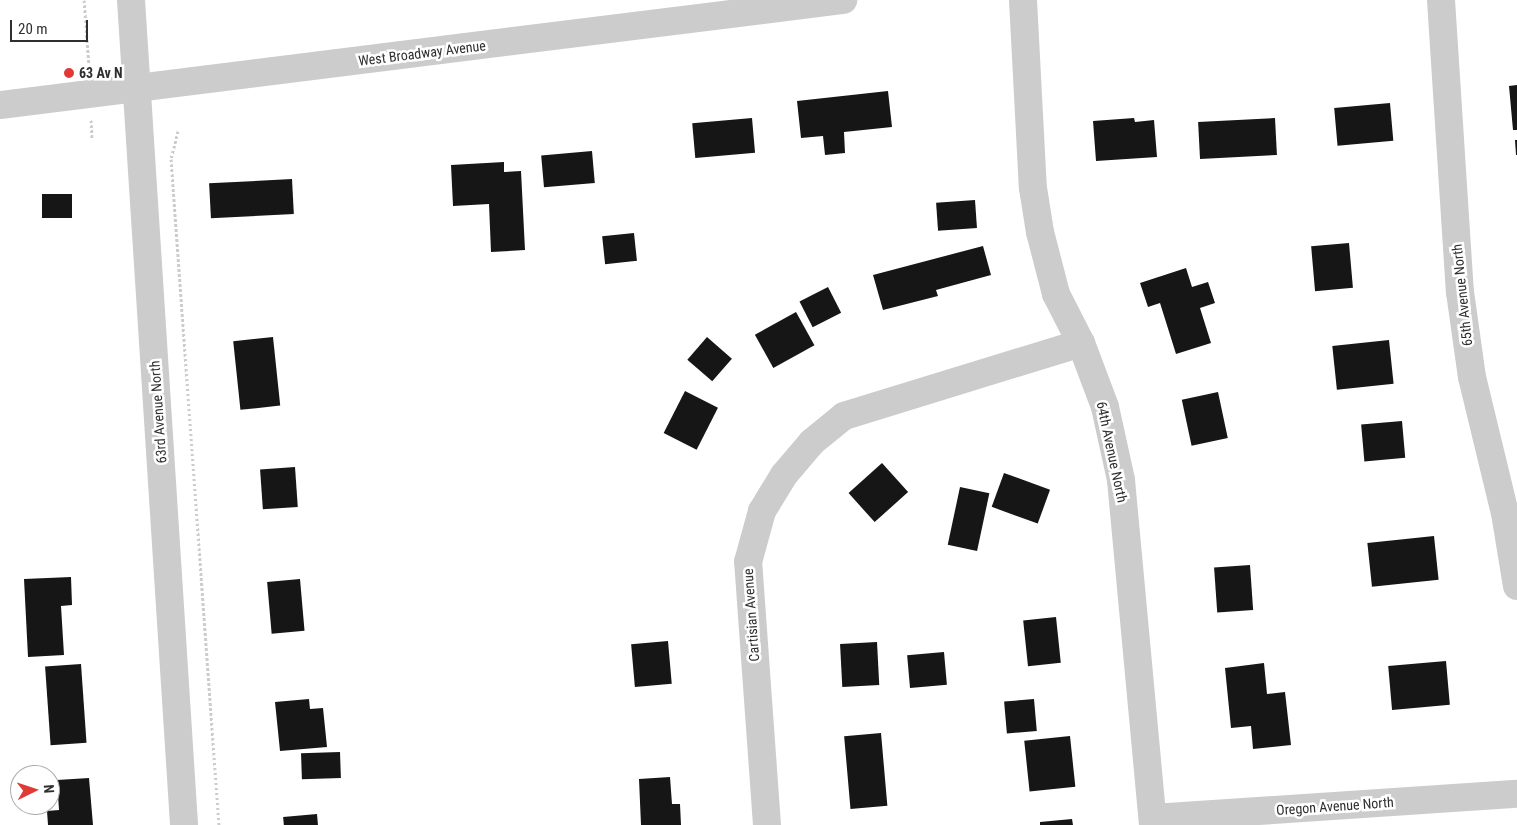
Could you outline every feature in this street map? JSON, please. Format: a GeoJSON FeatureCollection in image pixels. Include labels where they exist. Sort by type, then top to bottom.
{"type":"FeatureCollection","features":[{"type":"Feature","properties":{"kind":"street","name":"63rd Avenue North"},"geometry":{"type":"LineString","coordinates":[[131,0],[184,825]]}},
{"type":"Feature","properties":{"kind":"street","name":"West Broadway Avenue"},"geometry":{"type":"LineString","coordinates":[[0,105],[843,0]]}},
{"type":"Feature","properties":{"kind":"street","name":"64th Avenue North"},"geometry":{"type":"LineString","coordinates":[[1023,0],[1032,178],[1040,232],[1056,294],[1081,343],[1105,407],[1121,480],[1153,821]]}},
{"type":"Feature","properties":{"kind":"street","name":"65th Avenue North"},"geometry":{"type":"LineString","coordinates":[[1441,0],[1460,292],[1472,377],[1505,513],[1517,586]]}},
{"type":"Feature","properties":{"kind":"street","name":"Cartisian Avenue"},"geometry":{"type":"LineString","coordinates":[[766,825],[748,562],[762,511],[784,475],[812,442],[844,416],[1081,343]]}},
{"type":"Feature","properties":{"kind":"street","name":"Oregon Avenue North"},"geometry":{"type":"LineString","coordinates":[[1153,821],[1517,794]]}},
{"type":"Feature","properties":{"kind":"path"},"geometry":{"type":"LineString","coordinates":[[178,131],[171,159],[220,825]]}},
{"type":"Feature","properties":{"kind":"building"},"geometry":{"type":"Polygon","coordinates":[[[1517,85],[1517,130],[1513,130],[1509,86],[1517,85]]]}},
{"type":"Feature","properties":{"kind":"building"},"geometry":{"type":"Polygon","coordinates":[[[888,91],[892,127],[844,132],[845,153],[825,155],[823,136],[801,138],[797,101],[888,91]]]}},
{"type":"Feature","properties":{"kind":"building"},"geometry":{"type":"Polygon","coordinates":[[[1390,103],[1393,141],[1338,146],[1334,108],[1390,103]]]}},
{"type":"Feature","properties":{"kind":"building"},"geometry":{"type":"Polygon","coordinates":[[[752,118],[755,153],[695,158],[692,123],[752,118]]]}},
{"type":"Feature","properties":{"kind":"building"},"geometry":{"type":"Polygon","coordinates":[[[1134,118],[1135,122],[1154,120],[1157,157],[1096,161],[1093,121],[1134,118]]]}},
{"type":"Feature","properties":{"kind":"building"},"geometry":{"type":"Polygon","coordinates":[[[1275,118],[1277,155],[1200,159],[1198,122],[1275,118]]]}},
{"type":"Feature","properties":{"kind":"building"},"geometry":{"type":"Polygon","coordinates":[[[1515,140],[1517,140],[1517,155],[1516,155],[1515,140]]]}},
{"type":"Feature","properties":{"kind":"building"},"geometry":{"type":"Polygon","coordinates":[[[592,151],[595,183],[544,187],[541,155],[592,151]]]}},
{"type":"Feature","properties":{"kind":"building"},"geometry":{"type":"Polygon","coordinates":[[[504,162],[504,172],[521,171],[525,250],[491,252],[489,204],[453,206],[451,165],[504,162]]]}},
{"type":"Feature","properties":{"kind":"building"},"geometry":{"type":"Polygon","coordinates":[[[292,179],[294,214],[211,218],[209,183],[292,179]]]}},
{"type":"Feature","properties":{"kind":"building"},"geometry":{"type":"Polygon","coordinates":[[[42,194],[72,194],[72,218],[42,218],[42,194]]]}},
{"type":"Feature","properties":{"kind":"building"},"geometry":{"type":"Polygon","coordinates":[[[975,200],[977,228],[938,231],[936,203],[975,200]]]}},
{"type":"Feature","properties":{"kind":"building"},"geometry":{"type":"Polygon","coordinates":[[[634,233],[637,261],[605,264],[602,236],[634,233]]]}},
{"type":"Feature","properties":{"kind":"building"},"geometry":{"type":"Polygon","coordinates":[[[1349,243],[1353,288],[1315,291],[1311,246],[1349,243]]]}},
{"type":"Feature","properties":{"kind":"building"},"geometry":{"type":"Polygon","coordinates":[[[983,246],[991,275],[936,290],[938,296],[883,310],[873,275],[983,246]]]}},
{"type":"Feature","properties":{"kind":"building"},"geometry":{"type":"Polygon","coordinates":[[[1186,268],[1192,287],[1208,282],[1215,303],[1200,308],[1211,343],[1176,354],[1160,303],[1148,307],[1140,283],[1186,268]]]}},
{"type":"Feature","properties":{"kind":"building"},"geometry":{"type":"Polygon","coordinates":[[[828,287],[841,313],[813,327],[799,302],[828,287]]]}},
{"type":"Feature","properties":{"kind":"building"},"geometry":{"type":"Polygon","coordinates":[[[796,312],[814,345],[773,368],[755,335],[796,312]]]}},
{"type":"Feature","properties":{"kind":"building"},"geometry":{"type":"Polygon","coordinates":[[[273,337],[280,406],[240,410],[233,341],[273,337]]]}},
{"type":"Feature","properties":{"kind":"building"},"geometry":{"type":"Polygon","coordinates":[[[707,337],[732,359],[712,381],[687,360],[707,337]]]}},
{"type":"Feature","properties":{"kind":"building"},"geometry":{"type":"Polygon","coordinates":[[[1389,340],[1394,384],[1337,390],[1332,346],[1389,340]]]}},
{"type":"Feature","properties":{"kind":"building"},"geometry":{"type":"Polygon","coordinates":[[[685,391],[718,408],[697,450],[664,433],[685,391]]]}},
{"type":"Feature","properties":{"kind":"building"},"geometry":{"type":"Polygon","coordinates":[[[1218,392],[1228,438],[1192,446],[1182,400],[1218,392]]]}},
{"type":"Feature","properties":{"kind":"building"},"geometry":{"type":"Polygon","coordinates":[[[1402,421],[1405,458],[1364,461],[1361,425],[1402,421]]]}},
{"type":"Feature","properties":{"kind":"building"},"geometry":{"type":"Polygon","coordinates":[[[882,463],[908,492],[875,522],[849,493],[882,463]]]}},
{"type":"Feature","properties":{"kind":"building"},"geometry":{"type":"Polygon","coordinates":[[[295,467],[298,507],[263,509],[260,469],[295,467]]]}},
{"type":"Feature","properties":{"kind":"building"},"geometry":{"type":"Polygon","coordinates":[[[1004,473],[1050,490],[1038,524],[992,507],[1004,473]]]}},
{"type":"Feature","properties":{"kind":"building"},"geometry":{"type":"Polygon","coordinates":[[[960,487],[989,493],[977,551],[948,545],[960,487]]]}},
{"type":"Feature","properties":{"kind":"building"},"geometry":{"type":"Polygon","coordinates":[[[1434,536],[1439,580],[1372,587],[1367,543],[1434,536]]]}},
{"type":"Feature","properties":{"kind":"building"},"geometry":{"type":"Polygon","coordinates":[[[1250,565],[1253,610],[1217,612],[1214,568],[1250,565]]]}},
{"type":"Feature","properties":{"kind":"building"},"geometry":{"type":"Polygon","coordinates":[[[71,577],[72,605],[61,606],[64,655],[28,657],[24,579],[71,577]]]}},
{"type":"Feature","properties":{"kind":"building"},"geometry":{"type":"Polygon","coordinates":[[[300,579],[305,631],[272,634],[267,582],[300,579]]]}},
{"type":"Feature","properties":{"kind":"building"},"geometry":{"type":"Polygon","coordinates":[[[1056,617],[1061,663],[1028,666],[1023,620],[1056,617]]]}},
{"type":"Feature","properties":{"kind":"building"},"geometry":{"type":"Polygon","coordinates":[[[668,641],[672,684],[635,687],[631,644],[668,641]]]}},
{"type":"Feature","properties":{"kind":"building"},"geometry":{"type":"Polygon","coordinates":[[[877,642],[879,685],[842,687],[840,644],[877,642]]]}},
{"type":"Feature","properties":{"kind":"building"},"geometry":{"type":"Polygon","coordinates":[[[944,652],[947,685],[910,688],[907,655],[944,652]]]}},
{"type":"Feature","properties":{"kind":"building"},"geometry":{"type":"Polygon","coordinates":[[[1446,661],[1450,705],[1392,710],[1388,666],[1446,661]]]}},
{"type":"Feature","properties":{"kind":"building"},"geometry":{"type":"Polygon","coordinates":[[[1264,663],[1267,694],[1285,692],[1291,745],[1253,749],[1251,726],[1231,728],[1225,668],[1264,663]]]}},
{"type":"Feature","properties":{"kind":"building"},"geometry":{"type":"Polygon","coordinates":[[[81,664],[87,743],[51,745],[45,667],[81,664]]]}},
{"type":"Feature","properties":{"kind":"building"},"geometry":{"type":"Polygon","coordinates":[[[309,699],[310,709],[323,708],[327,747],[280,751],[275,702],[309,699]]]}},
{"type":"Feature","properties":{"kind":"building"},"geometry":{"type":"Polygon","coordinates":[[[1034,699],[1037,731],[1007,733],[1004,702],[1034,699]]]}},
{"type":"Feature","properties":{"kind":"building"},"geometry":{"type":"Polygon","coordinates":[[[881,733],[887,806],[851,809],[844,736],[881,733]]]}},
{"type":"Feature","properties":{"kind":"building"},"geometry":{"type":"Polygon","coordinates":[[[1070,736],[1075,787],[1030,792],[1024,741],[1070,736]]]}},
{"type":"Feature","properties":{"kind":"building"},"geometry":{"type":"Polygon","coordinates":[[[340,752],[341,778],[302,779],[301,753],[340,752]]]}},
{"type":"Feature","properties":{"kind":"building"},"geometry":{"type":"Polygon","coordinates":[[[670,777],[672,804],[680,804],[681,825],[641,825],[639,779],[670,777]]]}},
{"type":"Feature","properties":{"kind":"building"},"geometry":{"type":"Polygon","coordinates":[[[89,778],[93,825],[48,825],[47,815],[60,815],[60,780],[89,778]]]}},
{"type":"Feature","properties":{"kind":"building"},"geometry":{"type":"Polygon","coordinates":[[[317,814],[318,825],[284,825],[283,817],[317,814]]]}},
{"type":"Feature","properties":{"kind":"building"},"geometry":{"type":"Polygon","coordinates":[[[1072,819],[1073,825],[1040,825],[1040,822],[1072,819]]]}},
{"type":"Feature","properties":{"kind":"place","name":"63 Av N"},"geometry":{"type":"Point","coordinates":[69,73]}}]}
